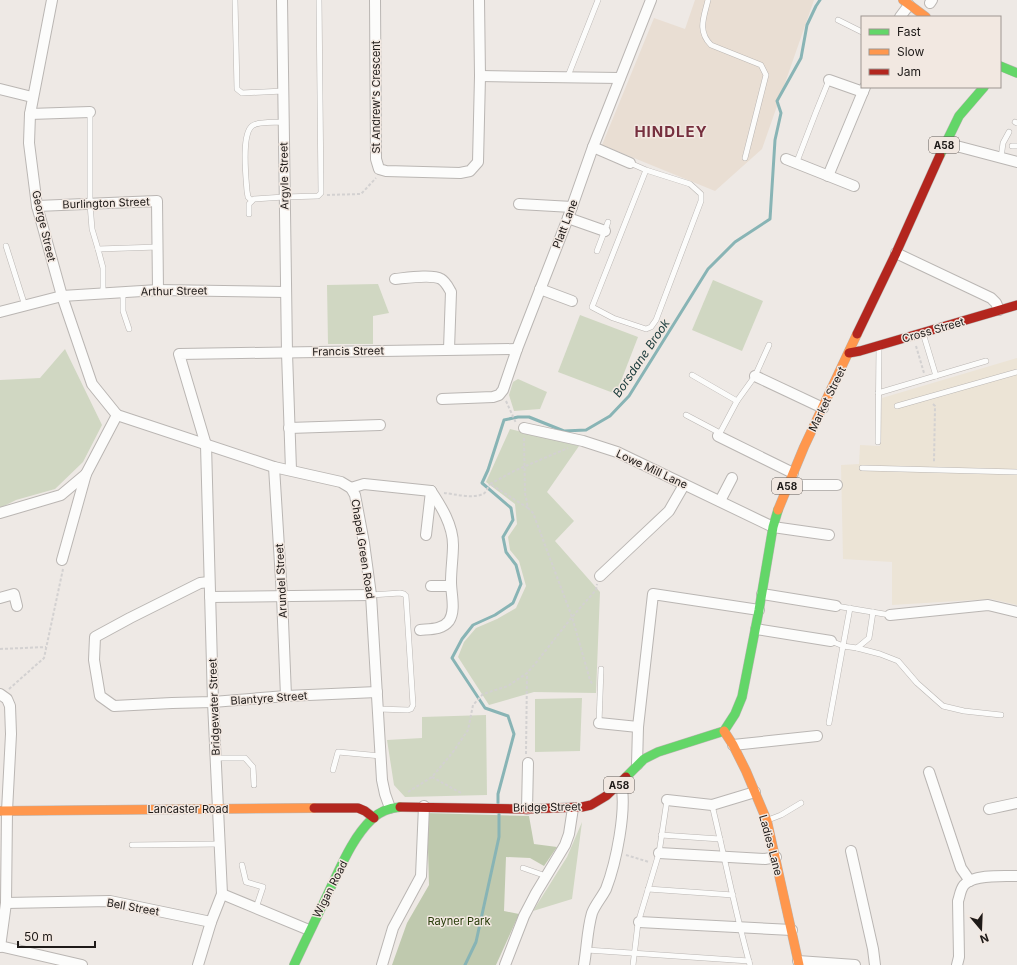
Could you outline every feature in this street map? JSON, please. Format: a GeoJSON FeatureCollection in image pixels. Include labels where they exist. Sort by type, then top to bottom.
{"type":"FeatureCollection","features":[{"type":"Feature","properties":{"kind":"main road"},"geometry":{"type":"LineString","coordinates":[[906,2],[925,16]]}},
{"type":"Feature","properties":{"kind":"main road"},"geometry":{"type":"LineString","coordinates":[[1002,69],[1017,73]]}},
{"type":"Feature","properties":{"kind":"main road","name":"Market Street"},"geometry":{"type":"LineString","coordinates":[[724,731],[736,714],[742,697],[756,629],[773,527],[788,484],[896,253],[945,143],[959,116],[983,88]]}},
{"type":"Feature","properties":{"kind":"main road"},"geometry":{"type":"LineString","coordinates":[[959,116],[970,89]]}},
{"type":"Feature","properties":{"kind":"main road","name":"Cross Street"},"geometry":{"type":"LineString","coordinates":[[849,354],[1017,305]]}},
{"type":"Feature","properties":{"kind":"main road","name":"Ladies Lane"},"geometry":{"type":"LineString","coordinates":[[724,731],[755,792],[767,821],[798,963]]}},
{"type":"Feature","properties":{"kind":"main road","name":"Bridge Street"},"geometry":{"type":"LineString","coordinates":[[374,818],[384,810],[405,806],[527,809],[573,808],[591,805],[599,801],[621,783],[644,759],[658,752],[724,731]]}},
{"type":"Feature","properties":{"kind":"main road","name":"Lancaster Road"},"geometry":{"type":"LineString","coordinates":[[4,811],[358,808],[374,818]]}},
{"type":"Feature","properties":{"kind":"main road","name":"Wigan Road"},"geometry":{"type":"LineString","coordinates":[[294,965],[309,930],[351,848],[364,829],[374,818]]}},
{"type":"Feature","properties":{"kind":"street","name":"George Street"},"geometry":{"type":"LineString","coordinates":[[52,0],[32,97],[30,114],[29,144],[37,206],[62,296],[92,384],[117,416]]}},
{"type":"Feature","properties":{"kind":"street","name":"Argyle Street"},"geometry":{"type":"LineString","coordinates":[[282,0],[284,197],[291,470]]}},
{"type":"Feature","properties":{"kind":"street","name":"St Andrew's Crescent"},"geometry":{"type":"LineString","coordinates":[[376,0],[376,160],[379,169],[382,170]]}},
{"type":"Feature","properties":{"kind":"street"},"geometry":{"type":"LineString","coordinates":[[382,170],[460,173],[470,170],[478,162],[480,76],[479,0]]}},
{"type":"Feature","properties":{"kind":"street","name":"Platt Lane"},"geometry":{"type":"LineString","coordinates":[[442,399],[493,397],[499,395],[503,390],[517,349],[568,218],[593,147],[651,0]]}},
{"type":"Feature","properties":{"kind":"street"},"geometry":{"type":"LineString","coordinates":[[900,16],[906,2]]}},
{"type":"Feature","properties":{"kind":"street"},"geometry":{"type":"LineString","coordinates":[[480,76],[568,76],[620,78]]}},
{"type":"Feature","properties":{"kind":"street"},"geometry":{"type":"LineString","coordinates":[[828,176],[864,90],[830,80]]}},
{"type":"Feature","properties":{"kind":"street"},"geometry":{"type":"LineString","coordinates":[[0,89],[32,97]]}},
{"type":"Feature","properties":{"kind":"street"},"geometry":{"type":"LineString","coordinates":[[30,114],[90,112]]}},
{"type":"Feature","properties":{"kind":"street"},"geometry":{"type":"LineString","coordinates":[[945,143],[1017,162]]}},
{"type":"Feature","properties":{"kind":"street"},"geometry":{"type":"LineString","coordinates":[[593,147],[630,163]]}},
{"type":"Feature","properties":{"kind":"street"},"geometry":{"type":"LineString","coordinates":[[786,159],[854,186]]}},
{"type":"Feature","properties":{"kind":"street","name":"Burlington Street"},"geometry":{"type":"LineString","coordinates":[[37,206],[158,201],[158,290]]}},
{"type":"Feature","properties":{"kind":"street"},"geometry":{"type":"LineString","coordinates":[[519,204],[572,207]]}},
{"type":"Feature","properties":{"kind":"street"},"geometry":{"type":"LineString","coordinates":[[568,218],[607,226]]}},
{"type":"Feature","properties":{"kind":"street"},"geometry":{"type":"LineString","coordinates":[[896,253],[991,298],[1000,310]]}},
{"type":"Feature","properties":{"kind":"street"},"geometry":{"type":"LineString","coordinates":[[395,279],[429,277],[440,278],[446,284],[451,292],[449,349]]}},
{"type":"Feature","properties":{"kind":"street","name":"Arthur Street"},"geometry":{"type":"LineString","coordinates":[[0,312],[62,296],[158,290],[286,292]]}},
{"type":"Feature","properties":{"kind":"street"},"geometry":{"type":"LineString","coordinates":[[540,290],[572,302]]}},
{"type":"Feature","properties":{"kind":"street","name":"Francis Street"},"geometry":{"type":"LineString","coordinates":[[179,354],[517,349]]}},
{"type":"Feature","properties":{"kind":"street","name":"Bridgewater Street"},"geometry":{"type":"LineString","coordinates":[[179,354],[206,445],[213,702],[222,894],[211,922],[198,965]]}},
{"type":"Feature","properties":{"kind":"street"},"geometry":{"type":"LineString","coordinates":[[755,376],[823,408]]}},
{"type":"Feature","properties":{"kind":"street"},"geometry":{"type":"LineString","coordinates":[[62,560],[86,474],[117,416]]}},
{"type":"Feature","properties":{"kind":"street","name":"Chapel Green Road"},"geometry":{"type":"LineString","coordinates":[[117,416],[274,466],[341,482],[351,488],[355,495],[361,525],[371,595],[381,756],[385,794],[390,808]]}},
{"type":"Feature","properties":{"kind":"street"},"geometry":{"type":"LineString","coordinates":[[289,428],[380,425]]}},
{"type":"Feature","properties":{"kind":"street","name":"Lowe Mill Lane"},"geometry":{"type":"LineString","coordinates":[[524,428],[583,440],[617,452],[773,527],[829,535]]}},
{"type":"Feature","properties":{"kind":"street"},"geometry":{"type":"LineString","coordinates":[[719,435],[793,473]]}},
{"type":"Feature","properties":{"kind":"street","name":"Arundel Street"},"geometry":{"type":"LineString","coordinates":[[274,466],[282,596],[286,696]]}},
{"type":"Feature","properties":{"kind":"street"},"geometry":{"type":"LineString","coordinates":[[0,513],[61,495],[86,474]]}},
{"type":"Feature","properties":{"kind":"street"},"geometry":{"type":"LineString","coordinates":[[720,501],[732,478]]}},
{"type":"Feature","properties":{"kind":"street"},"geometry":{"type":"LineString","coordinates":[[351,488],[364,484],[431,491],[444,510],[453,543],[451,586],[453,598],[452,610],[449,621],[442,628],[420,630]]}},
{"type":"Feature","properties":{"kind":"street"},"geometry":{"type":"LineString","coordinates":[[788,484],[837,485]]}},
{"type":"Feature","properties":{"kind":"street"},"geometry":{"type":"LineString","coordinates":[[600,576],[669,511],[684,485]]}},
{"type":"Feature","properties":{"kind":"street"},"geometry":{"type":"LineString","coordinates":[[426,535],[431,491]]}},
{"type":"Feature","properties":{"kind":"street","name":"Blantyre Street"},"geometry":{"type":"LineString","coordinates":[[209,582],[200,583],[95,637],[94,660],[100,696],[114,706],[213,702],[286,696],[377,692]]}},
{"type":"Feature","properties":{"kind":"street"},"geometry":{"type":"LineString","coordinates":[[431,586],[451,586]]}},
{"type":"Feature","properties":{"kind":"street"},"geometry":{"type":"LineString","coordinates":[[0,598],[14,594],[17,606]]}},
{"type":"Feature","properties":{"kind":"street"},"geometry":{"type":"LineString","coordinates":[[637,765],[638,727],[653,594],[759,610]]}},
{"type":"Feature","properties":{"kind":"street"},"geometry":{"type":"LineString","coordinates":[[762,594],[836,606]]}},
{"type":"Feature","properties":{"kind":"street"},"geometry":{"type":"LineString","coordinates":[[210,597],[371,595]]}},
{"type":"Feature","properties":{"kind":"street"},"geometry":{"type":"LineString","coordinates":[[890,615],[988,606],[1017,612]]}},
{"type":"Feature","properties":{"kind":"street"},"geometry":{"type":"LineString","coordinates":[[756,629],[831,641]]}},
{"type":"Feature","properties":{"kind":"street"},"geometry":{"type":"LineString","coordinates":[[1,695],[7,699],[10,706],[11,734],[4,811],[6,903],[0,947],[82,965]]}},
{"type":"Feature","properties":{"kind":"street"},"geometry":{"type":"LineString","coordinates":[[599,723],[638,727]]}},
{"type":"Feature","properties":{"kind":"street"},"geometry":{"type":"LineString","coordinates":[[732,745],[817,736]]}},
{"type":"Feature","properties":{"kind":"street"},"geometry":{"type":"LineString","coordinates":[[527,809],[528,763]]}},
{"type":"Feature","properties":{"kind":"street"},"geometry":{"type":"LineString","coordinates":[[929,772],[961,868],[970,880]]}},
{"type":"Feature","properties":{"kind":"street"},"geometry":{"type":"LineString","coordinates":[[584,965],[587,950],[588,930],[593,912],[606,889],[619,842],[623,797],[621,783]]}},
{"type":"Feature","properties":{"kind":"street"},"geometry":{"type":"LineString","coordinates":[[667,800],[712,805],[755,792]]}},
{"type":"Feature","properties":{"kind":"street"},"geometry":{"type":"LineString","coordinates":[[382,965],[393,928],[421,876],[424,806]]}},
{"type":"Feature","properties":{"kind":"street"},"geometry":{"type":"LineString","coordinates":[[989,809],[1012,806]]}},
{"type":"Feature","properties":{"kind":"street"},"geometry":{"type":"LineString","coordinates":[[505,965],[524,916],[565,845],[569,834],[573,808]]}},
{"type":"Feature","properties":{"kind":"street"},"geometry":{"type":"LineString","coordinates":[[851,851],[873,948],[875,965]]}},
{"type":"Feature","properties":{"kind":"street"},"geometry":{"type":"LineString","coordinates":[[659,853],[766,859],[776,857]]}},
{"type":"Feature","properties":{"kind":"street"},"geometry":{"type":"LineString","coordinates":[[957,965],[959,957],[958,901],[960,892],[964,886],[970,880],[1017,876]]}},
{"type":"Feature","properties":{"kind":"street"},"geometry":{"type":"LineString","coordinates":[[222,894],[309,930]]}},
{"type":"Feature","properties":{"kind":"street","name":"Bell Street"},"geometry":{"type":"LineString","coordinates":[[6,903],[110,901],[211,922]]}},
{"type":"Feature","properties":{"kind":"street"},"geometry":{"type":"LineString","coordinates":[[639,922],[739,926],[792,930]]}},
{"type":"Feature","properties":{"kind":"street"},"geometry":{"type":"LineString","coordinates":[[798,963],[855,965]]}},
{"type":"Feature","properties":{"kind":"lane"},"geometry":{"type":"LineString","coordinates":[[235,0],[237,89],[242,93],[283,91]]}},
{"type":"Feature","properties":{"kind":"lane"},"geometry":{"type":"LineString","coordinates":[[251,200],[320,195],[318,0]]}},
{"type":"Feature","properties":{"kind":"lane"},"geometry":{"type":"LineString","coordinates":[[568,76],[598,0]]}},
{"type":"Feature","properties":{"kind":"lane"},"geometry":{"type":"LineString","coordinates":[[708,0],[702,27],[706,39],[711,44],[762,65],[766,75],[746,158]]}},
{"type":"Feature","properties":{"kind":"lane"},"geometry":{"type":"LineString","coordinates":[[838,20],[861,32]]}},
{"type":"Feature","properties":{"kind":"lane"},"geometry":{"type":"LineString","coordinates":[[796,164],[830,80]]}},
{"type":"Feature","properties":{"kind":"lane"},"geometry":{"type":"LineString","coordinates":[[90,112],[90,204],[92,229],[103,268],[103,294]]}},
{"type":"Feature","properties":{"kind":"lane"},"geometry":{"type":"LineString","coordinates":[[249,214],[249,204],[251,200],[246,191],[246,137],[251,126],[283,122]]}},
{"type":"Feature","properties":{"kind":"lane"},"geometry":{"type":"LineString","coordinates":[[1001,158],[1003,143],[1009,132]]}},
{"type":"Feature","properties":{"kind":"lane"},"geometry":{"type":"LineString","coordinates":[[630,163],[646,170],[690,184],[701,194],[701,201],[656,320],[651,327],[646,329],[613,318],[592,307],[646,170]]}},
{"type":"Feature","properties":{"kind":"lane"},"geometry":{"type":"LineString","coordinates":[[597,251],[607,226]]}},
{"type":"Feature","properties":{"kind":"lane"},"geometry":{"type":"LineString","coordinates":[[6,246],[25,306]]}},
{"type":"Feature","properties":{"kind":"lane"},"geometry":{"type":"LineString","coordinates":[[98,249],[158,247]]}},
{"type":"Feature","properties":{"kind":"lane"},"geometry":{"type":"LineString","coordinates":[[122,292],[123,311],[129,329]]}},
{"type":"Feature","properties":{"kind":"lane"},"geometry":{"type":"LineString","coordinates":[[923,332],[936,376]]}},
{"type":"Feature","properties":{"kind":"lane"},"geometry":{"type":"LineString","coordinates":[[686,415],[719,435],[737,401],[755,376],[768,345]]}},
{"type":"Feature","properties":{"kind":"lane"},"geometry":{"type":"LineString","coordinates":[[878,442],[879,346]]}},
{"type":"Feature","properties":{"kind":"lane"},"geometry":{"type":"LineString","coordinates":[[878,393],[986,361]]}},
{"type":"Feature","properties":{"kind":"lane"},"geometry":{"type":"LineString","coordinates":[[897,406],[1017,372]]}},
{"type":"Feature","properties":{"kind":"lane"},"geometry":{"type":"LineString","coordinates":[[692,375],[737,401]]}},
{"type":"Feature","properties":{"kind":"lane"},"geometry":{"type":"LineString","coordinates":[[862,468],[1017,472]]}},
{"type":"Feature","properties":{"kind":"lane"},"geometry":{"type":"LineString","coordinates":[[371,595],[400,593],[406,596],[413,705],[411,709],[408,710],[378,709]]}},
{"type":"Feature","properties":{"kind":"lane"},"geometry":{"type":"LineString","coordinates":[[836,606],[890,615]]}},
{"type":"Feature","properties":{"kind":"lane"},"geometry":{"type":"LineString","coordinates":[[829,723],[850,608]]}},
{"type":"Feature","properties":{"kind":"lane"},"geometry":{"type":"LineString","coordinates":[[857,648],[869,638],[872,612]]}},
{"type":"Feature","properties":{"kind":"lane"},"geometry":{"type":"LineString","coordinates":[[831,641],[843,646],[880,654],[898,661],[917,683],[943,706],[964,711],[1001,715]]}},
{"type":"Feature","properties":{"kind":"lane"},"geometry":{"type":"LineString","coordinates":[[599,723],[602,669]]}},
{"type":"Feature","properties":{"kind":"lane"},"geometry":{"type":"LineString","coordinates":[[333,770],[338,752],[381,756]]}},
{"type":"Feature","properties":{"kind":"lane"},"geometry":{"type":"LineString","coordinates":[[216,758],[245,758],[253,767],[254,785]]}},
{"type":"Feature","properties":{"kind":"lane"},"geometry":{"type":"LineString","coordinates":[[633,965],[639,922],[659,853],[667,800]]}},
{"type":"Feature","properties":{"kind":"lane"},"geometry":{"type":"LineString","coordinates":[[767,821],[781,815],[801,803]]}},
{"type":"Feature","properties":{"kind":"lane"},"geometry":{"type":"LineString","coordinates":[[587,950],[749,963],[739,926],[712,805]]}},
{"type":"Feature","properties":{"kind":"lane"},"geometry":{"type":"LineString","coordinates":[[661,835],[720,839]]}},
{"type":"Feature","properties":{"kind":"lane"},"geometry":{"type":"LineString","coordinates":[[132,845],[220,844]]}},
{"type":"Feature","properties":{"kind":"lane"},"geometry":{"type":"LineString","coordinates":[[242,865],[246,882],[263,887],[256,908]]}},
{"type":"Feature","properties":{"kind":"lane"},"geometry":{"type":"LineString","coordinates":[[523,868],[546,876]]}},
{"type":"Feature","properties":{"kind":"lane"},"geometry":{"type":"LineString","coordinates":[[648,889],[732,895]]}},
{"type":"Feature","properties":{"kind":"path"},"geometry":{"type":"LineString","coordinates":[[320,195],[361,194],[382,170]]}},
{"type":"Feature","properties":{"kind":"path"},"geometry":{"type":"LineString","coordinates":[[915,343],[926,379]]}},
{"type":"Feature","properties":{"kind":"path"},"geometry":{"type":"LineString","coordinates":[[933,404],[935,406],[934,462]]}},
{"type":"Feature","properties":{"kind":"path"},"geometry":{"type":"LineString","coordinates":[[511,412],[516,422]]}},
{"type":"Feature","properties":{"kind":"path"},"geometry":{"type":"LineString","coordinates":[[524,428],[525,492],[528,508]]}},
{"type":"Feature","properties":{"kind":"path"},"geometry":{"type":"LineString","coordinates":[[431,491],[470,496],[484,493],[490,484],[524,466],[563,451],[583,440]]}},
{"type":"Feature","properties":{"kind":"path"},"geometry":{"type":"LineString","coordinates":[[490,484],[528,508],[533,513],[572,617],[590,680],[600,698]]}},
{"type":"Feature","properties":{"kind":"path"},"geometry":{"type":"LineString","coordinates":[[1,695],[44,658],[64,567],[62,560]]}},
{"type":"Feature","properties":{"kind":"path"},"geometry":{"type":"LineString","coordinates":[[407,792],[432,777],[453,752],[468,730],[473,705],[484,694],[508,686],[527,673],[596,590],[600,576]]}},
{"type":"Feature","properties":{"kind":"path"},"geometry":{"type":"LineString","coordinates":[[0,649],[46,647]]}},
{"type":"Feature","properties":{"kind":"path"},"geometry":{"type":"LineString","coordinates":[[527,673],[526,758],[528,763]]}},
{"type":"Feature","properties":{"kind":"path"},"geometry":{"type":"LineString","coordinates":[[432,777],[462,793]]}},
{"type":"Feature","properties":{"kind":"path"},"geometry":{"type":"LineString","coordinates":[[616,853],[655,864]]}},
{"type":"Feature","properties":{"kind":"shaded area"},"geometry":{"type":"Polygon","coordinates":[[[695,0],[814,0],[762,149],[715,191],[602,145],[654,18],[685,29],[695,0]]]}},
{"type":"Feature","properties":{"kind":"shaded area"},"geometry":{"type":"Polygon","coordinates":[[[1017,358],[1017,605],[991,599],[892,605],[892,562],[843,559],[841,465],[859,464],[860,445],[880,446],[882,398],[1017,358]]]}},
{"type":"Feature","properties":{"kind":"green space"},"geometry":{"type":"Polygon","coordinates":[[[713,280],[763,301],[742,351],[692,330],[713,280]]]}},
{"type":"Feature","properties":{"kind":"green space"},"geometry":{"type":"Polygon","coordinates":[[[378,284],[389,313],[373,316],[373,344],[328,344],[327,285],[378,284]]]}},
{"type":"Feature","properties":{"kind":"green space"},"geometry":{"type":"Polygon","coordinates":[[[580,315],[638,337],[616,394],[558,372],[580,315]]]}},
{"type":"Feature","properties":{"kind":"green space"},"geometry":{"type":"Polygon","coordinates":[[[65,349],[102,425],[83,462],[55,489],[16,500],[0,508],[0,380],[40,378],[65,349]]]}},
{"type":"Feature","properties":{"kind":"green space"},"geometry":{"type":"Polygon","coordinates":[[[518,379],[547,392],[540,409],[514,411],[509,395],[513,382],[518,379]]]}},
{"type":"Feature","properties":{"kind":"green space"},"geometry":{"type":"Polygon","coordinates":[[[510,429],[579,446],[547,492],[574,521],[555,541],[600,592],[596,693],[534,692],[489,705],[458,657],[464,642],[476,628],[497,619],[516,608],[526,586],[519,561],[510,550],[508,537],[517,524],[515,504],[486,482],[510,429]]]}},
{"type":"Feature","properties":{"kind":"green space"},"geometry":{"type":"Polygon","coordinates":[[[582,698],[580,751],[535,752],[535,699],[582,698]]]}},
{"type":"Feature","properties":{"kind":"green space"},"geometry":{"type":"Polygon","coordinates":[[[486,715],[487,795],[405,797],[394,785],[387,740],[422,738],[422,717],[486,715]]]}},
{"type":"Feature","properties":{"kind":"green space","name":"Rayner Park"},"geometry":{"type":"Polygon","coordinates":[[[427,813],[529,816],[534,844],[557,847],[544,866],[530,858],[506,857],[504,911],[519,914],[496,965],[392,965],[407,923],[429,885],[427,813]]]}},
{"type":"Feature","properties":{"kind":"green space"},"geometry":{"type":"Polygon","coordinates":[[[582,822],[572,899],[533,911],[567,857],[582,822]]]}},
{"type":"Feature","properties":{"kind":"waterway","name":"Borsdane Brook"},"geometry":{"type":"LineString","coordinates":[[498,803],[498,794],[514,734],[508,716],[485,708],[452,658],[462,639],[473,625],[495,615],[513,603],[521,584],[516,565],[506,552],[503,537],[513,520],[511,508],[482,483],[488,470],[504,420],[518,417],[529,417],[564,431],[586,430],[610,416],[629,396],[708,269],[735,242],[770,219],[775,140],[781,113],[777,101],[801,58],[807,25],[820,0]]}},
{"type":"Feature","properties":{"kind":"waterway","name":"Borsdane Brook"},"geometry":{"type":"LineString","coordinates":[[465,965],[476,942],[499,837],[499,814]]}},
{"type":"Feature","properties":{"kind":"traffic: fast"},"geometry":{"type":"LineString","coordinates":[[1001,66],[1017,73]]}},
{"type":"Feature","properties":{"kind":"traffic: fast"},"geometry":{"type":"LineString","coordinates":[[940,155],[959,116],[983,88]]}},
{"type":"Feature","properties":{"kind":"traffic: fast"},"geometry":{"type":"LineString","coordinates":[[626,777],[644,759],[658,752],[724,731],[735,714],[742,697],[773,527],[778,510]]}},
{"type":"Feature","properties":{"kind":"traffic: fast"},"geometry":{"type":"LineString","coordinates":[[294,965],[344,860],[359,834],[365,826],[381,812],[400,807]]}},
{"type":"Feature","properties":{"kind":"traffic: slow"},"geometry":{"type":"LineString","coordinates":[[903,0],[925,16]]}},
{"type":"Feature","properties":{"kind":"traffic: slow"},"geometry":{"type":"LineString","coordinates":[[778,510],[804,447],[857,334]]}},
{"type":"Feature","properties":{"kind":"traffic: slow"},"geometry":{"type":"LineString","coordinates":[[724,731],[746,771],[767,821],[799,965]]}},
{"type":"Feature","properties":{"kind":"traffic: slow"},"geometry":{"type":"LineString","coordinates":[[0,811],[314,808]]}},
{"type":"Feature","properties":{"kind":"traffic: jam"},"geometry":{"type":"LineString","coordinates":[[857,334],[896,253],[940,155]]}},
{"type":"Feature","properties":{"kind":"traffic: jam"},"geometry":{"type":"LineString","coordinates":[[849,353],[1017,305]]}},
{"type":"Feature","properties":{"kind":"traffic: jam"},"geometry":{"type":"LineString","coordinates":[[400,807],[527,809],[582,807],[591,805],[606,796],[626,777]]}},
{"type":"Feature","properties":{"kind":"traffic: jam"},"geometry":{"type":"LineString","coordinates":[[314,808],[358,808],[374,818]]}},
{"type":"Feature","properties":{"kind":"district","name":"HINDLEY"},"geometry":{"type":"Point","coordinates":[671,131]}}]}
